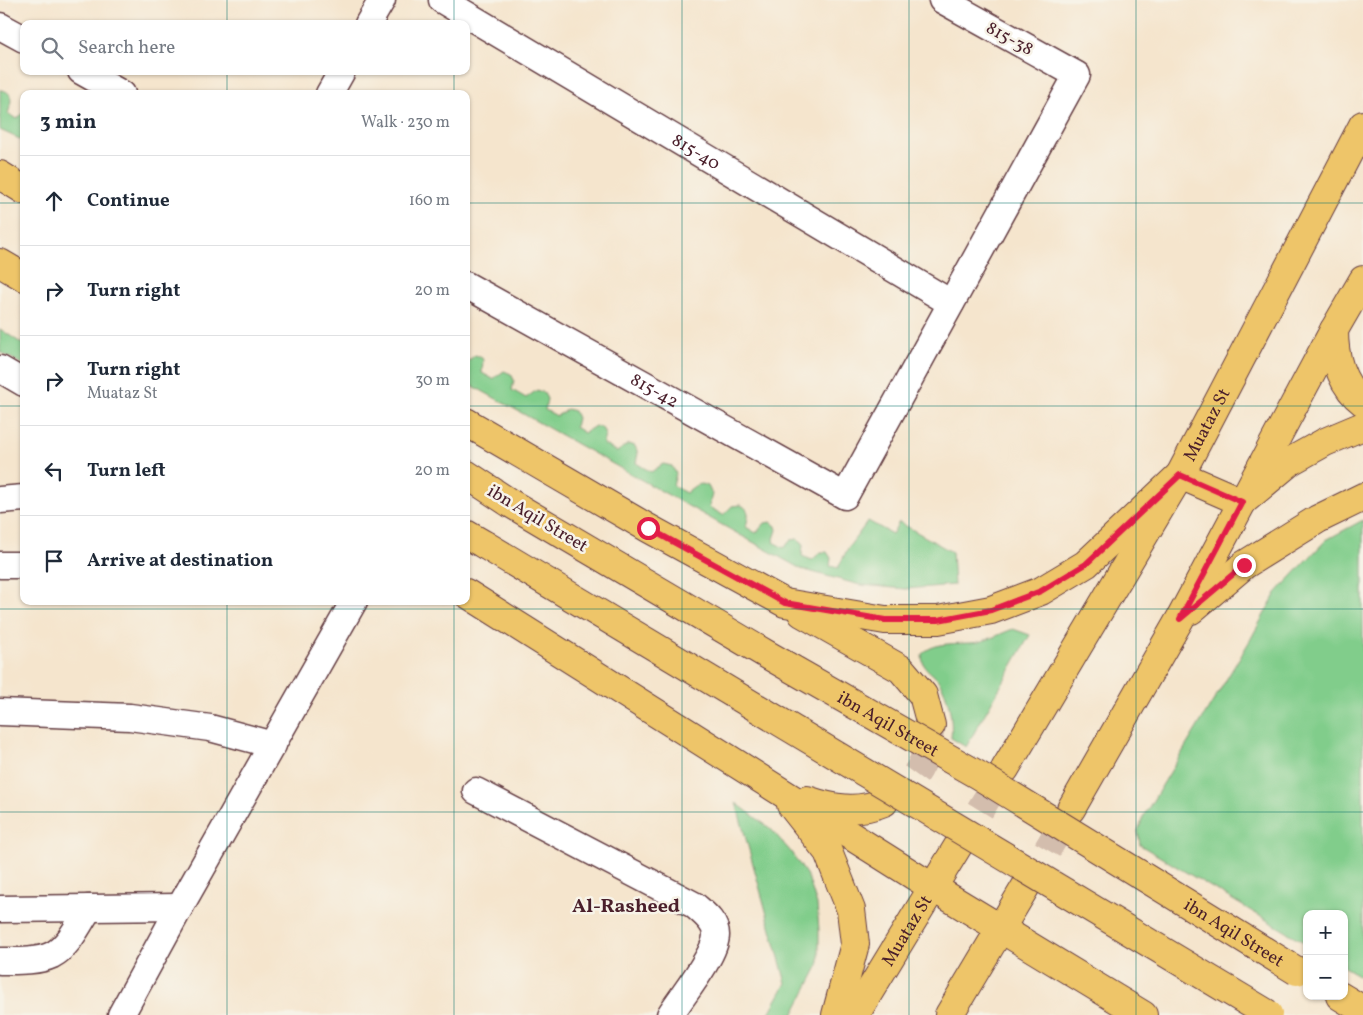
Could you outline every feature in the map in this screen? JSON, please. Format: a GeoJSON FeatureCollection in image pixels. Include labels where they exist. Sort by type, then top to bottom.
{"type":"FeatureCollection","features":[{"type":"Feature","properties":{"kind":"main road","name":"Muataz St"},"geometry":{"type":"LineString","coordinates":[[1005,769],[1180,475],[1363,125]]}},
{"type":"Feature","properties":{"kind":"main road"},"geometry":{"type":"LineString","coordinates":[[0,167],[20,177]]}},
{"type":"Feature","properties":{"kind":"main road"},"geometry":{"type":"LineString","coordinates":[[0,175],[20,188]]}},
{"type":"Feature","properties":{"kind":"main road"},"geometry":{"type":"LineString","coordinates":[[0,263],[20,275]]}},
{"type":"Feature","properties":{"kind":"main road"},"geometry":{"type":"LineString","coordinates":[[1071,809],[1180,619],[1334,330],[1363,280]]}},
{"type":"Feature","properties":{"kind":"main road"},"geometry":{"type":"LineString","coordinates":[[1334,330],[1334,349],[1339,367],[1347,384],[1363,402]]}},
{"type":"Feature","properties":{"kind":"main road"},"geometry":{"type":"LineString","coordinates":[[470,424],[648,528],[901,669],[924,695],[930,725]]}},
{"type":"Feature","properties":{"kind":"main road"},"geometry":{"type":"LineString","coordinates":[[1242,502],[1291,461],[1325,442],[1363,426]]}},
{"type":"Feature","properties":{"kind":"main road"},"geometry":{"type":"LineString","coordinates":[[785,603],[885,620],[938,620],[991,610],[1041,591],[1086,564],[1180,475],[1242,502]]}},
{"type":"Feature","properties":{"kind":"main road","name":"ibn Aqil Street"},"geometry":{"type":"LineString","coordinates":[[470,477],[510,503],[766,654],[994,784],[1302,974]]}},
{"type":"Feature","properties":{"kind":"main road"},"geometry":{"type":"LineString","coordinates":[[1180,619],[1244,565],[1318,519],[1363,497]]}},
{"type":"Feature","properties":{"kind":"main road"},"geometry":{"type":"LineString","coordinates":[[476,540],[1269,1014]]}},
{"type":"Feature","properties":{"kind":"main road"},"geometry":{"type":"LineString","coordinates":[[470,596],[932,887],[1143,1015]]}},
{"type":"Feature","properties":{"kind":"main road"},"geometry":{"type":"LineString","coordinates":[[779,790],[820,804],[856,810],[884,802]]}},
{"type":"Feature","properties":{"kind":"main road"},"geometry":{"type":"LineString","coordinates":[[779,790],[828,852],[851,910],[854,944],[836,1015]]}},
{"type":"Feature","properties":{"kind":"main road","name":"Muataz St"},"geometry":{"type":"LineString","coordinates":[[855,1015],[958,846]]}},
{"type":"Feature","properties":{"kind":"main road"},"geometry":{"type":"LineString","coordinates":[[949,1015],[1026,886]]}},
{"type":"Feature","properties":{"kind":"street"},"geometry":{"type":"LineString","coordinates":[[370,20],[382,0]]}},
{"type":"Feature","properties":{"kind":"street","name":"815-40"},"geometry":{"type":"LineString","coordinates":[[442,0],[951,303]]}},
{"type":"Feature","properties":{"kind":"street","name":"815-38"},"geometry":{"type":"LineString","coordinates":[[942,0],[1077,75],[951,303]]}},
{"type":"Feature","properties":{"kind":"street"},"geometry":{"type":"LineString","coordinates":[[0,26],[20,37]]}},
{"type":"Feature","properties":{"kind":"street"},"geometry":{"type":"LineString","coordinates":[[88,75],[115,90]]}},
{"type":"Feature","properties":{"kind":"street"},"geometry":{"type":"LineString","coordinates":[[331,90],[340,75]]}},
{"type":"Feature","properties":{"kind":"street","name":"815-42"},"geometry":{"type":"LineString","coordinates":[[470,287],[845,496],[951,303]]}},
{"type":"Feature","properties":{"kind":"street"},"geometry":{"type":"LineString","coordinates":[[0,369],[20,381]]}},
{"type":"Feature","properties":{"kind":"street"},"geometry":{"type":"LineString","coordinates":[[0,500],[20,498]]}},
{"type":"Feature","properties":{"kind":"street"},"geometry":{"type":"LineString","coordinates":[[0,565],[20,565]]}},
{"type":"Feature","properties":{"kind":"street"},"geometry":{"type":"LineString","coordinates":[[121,1015],[180,907],[352,605]]}},
{"type":"Feature","properties":{"kind":"street"},"geometry":{"type":"LineString","coordinates":[[0,712],[130,717],[210,728],[273,745]]}},
{"type":"Feature","properties":{"kind":"street"},"geometry":{"type":"LineString","coordinates":[[476,791],[694,905],[710,920],[716,934],[713,950],[670,1015]]}},
{"type":"Feature","properties":{"kind":"street"},"geometry":{"type":"LineString","coordinates":[[0,909],[180,907]]}},
{"type":"Feature","properties":{"kind":"street"},"geometry":{"type":"LineString","coordinates":[[0,961],[32,960],[52,955],[68,940],[88,908]]}},
{"type":"Feature","properties":{"kind":"green space"},"geometry":{"type":"Polygon","coordinates":[[[0,90],[8,93],[11,98],[8,114],[17,119],[20,116],[20,139],[0,130],[0,90]]]}},
{"type":"Feature","properties":{"kind":"green space"},"geometry":{"type":"Polygon","coordinates":[[[0,329],[20,342],[20,363],[0,352],[0,329]]]}},
{"type":"Feature","properties":{"kind":"green space"},"geometry":{"type":"Polygon","coordinates":[[[475,355],[481,357],[483,360],[482,373],[493,379],[504,371],[511,374],[514,380],[512,390],[526,398],[537,390],[544,393],[547,399],[545,410],[557,416],[567,409],[574,411],[577,418],[575,427],[584,433],[595,426],[602,428],[605,434],[603,444],[617,452],[628,444],[635,446],[638,453],[636,463],[651,472],[663,464],[672,466],[676,474],[673,486],[686,493],[698,484],[708,486],[712,494],[709,507],[723,515],[732,506],[741,505],[748,512],[746,527],[756,533],[765,523],[771,522],[776,526],[777,530],[773,542],[784,548],[791,540],[798,539],[803,543],[802,556],[812,560],[821,552],[827,552],[831,558],[830,566],[838,568],[848,548],[868,521],[892,534],[899,522],[952,552],[954,585],[906,589],[860,585],[801,569],[470,384],[470,359],[475,355]]]}},
{"type":"Feature","properties":{"kind":"green space"},"geometry":{"type":"Polygon","coordinates":[[[1363,520],[1363,978],[1348,969],[1348,910],[1303,910],[1303,942],[1140,845],[1138,831],[1143,817],[1249,642],[1276,593],[1326,540],[1363,520]]]}},
{"type":"Feature","properties":{"kind":"green space"},"geometry":{"type":"Polygon","coordinates":[[[1013,629],[1030,635],[966,747],[951,738],[951,716],[945,693],[938,680],[925,667],[922,654],[941,645],[979,642],[1013,629]]]}},
{"type":"Feature","properties":{"kind":"green space"},"geometry":{"type":"Polygon","coordinates":[[[736,803],[771,829],[791,852],[808,877],[817,905],[819,965],[793,1015],[768,1015],[786,983],[736,803]]]}},
{"type":"Feature","properties":{"kind":"tunnel"},"geometry":{"type":"LineString","coordinates":[[884,802],[905,786],[918,770],[926,751],[931,725]]}},
{"type":"Feature","properties":{"kind":"tunnel"},"geometry":{"type":"LineString","coordinates":[[958,846],[1005,769]]}},
{"type":"Feature","properties":{"kind":"tunnel"},"geometry":{"type":"LineString","coordinates":[[1026,886],[1071,809]]}},
{"type":"Feature","properties":{"kind":"district","name":"Al-Rasheed"},"geometry":{"type":"Point","coordinates":[626,905]}},
{"type":"Feature","properties":{"kind":"route"},"geometry":{"type":"LineString","coordinates":[[648,528],[785,603],[885,620],[938,620],[991,610],[1041,591],[1086,564],[1180,475],[1242,502],[1180,619],[1244,565]]}}]}
